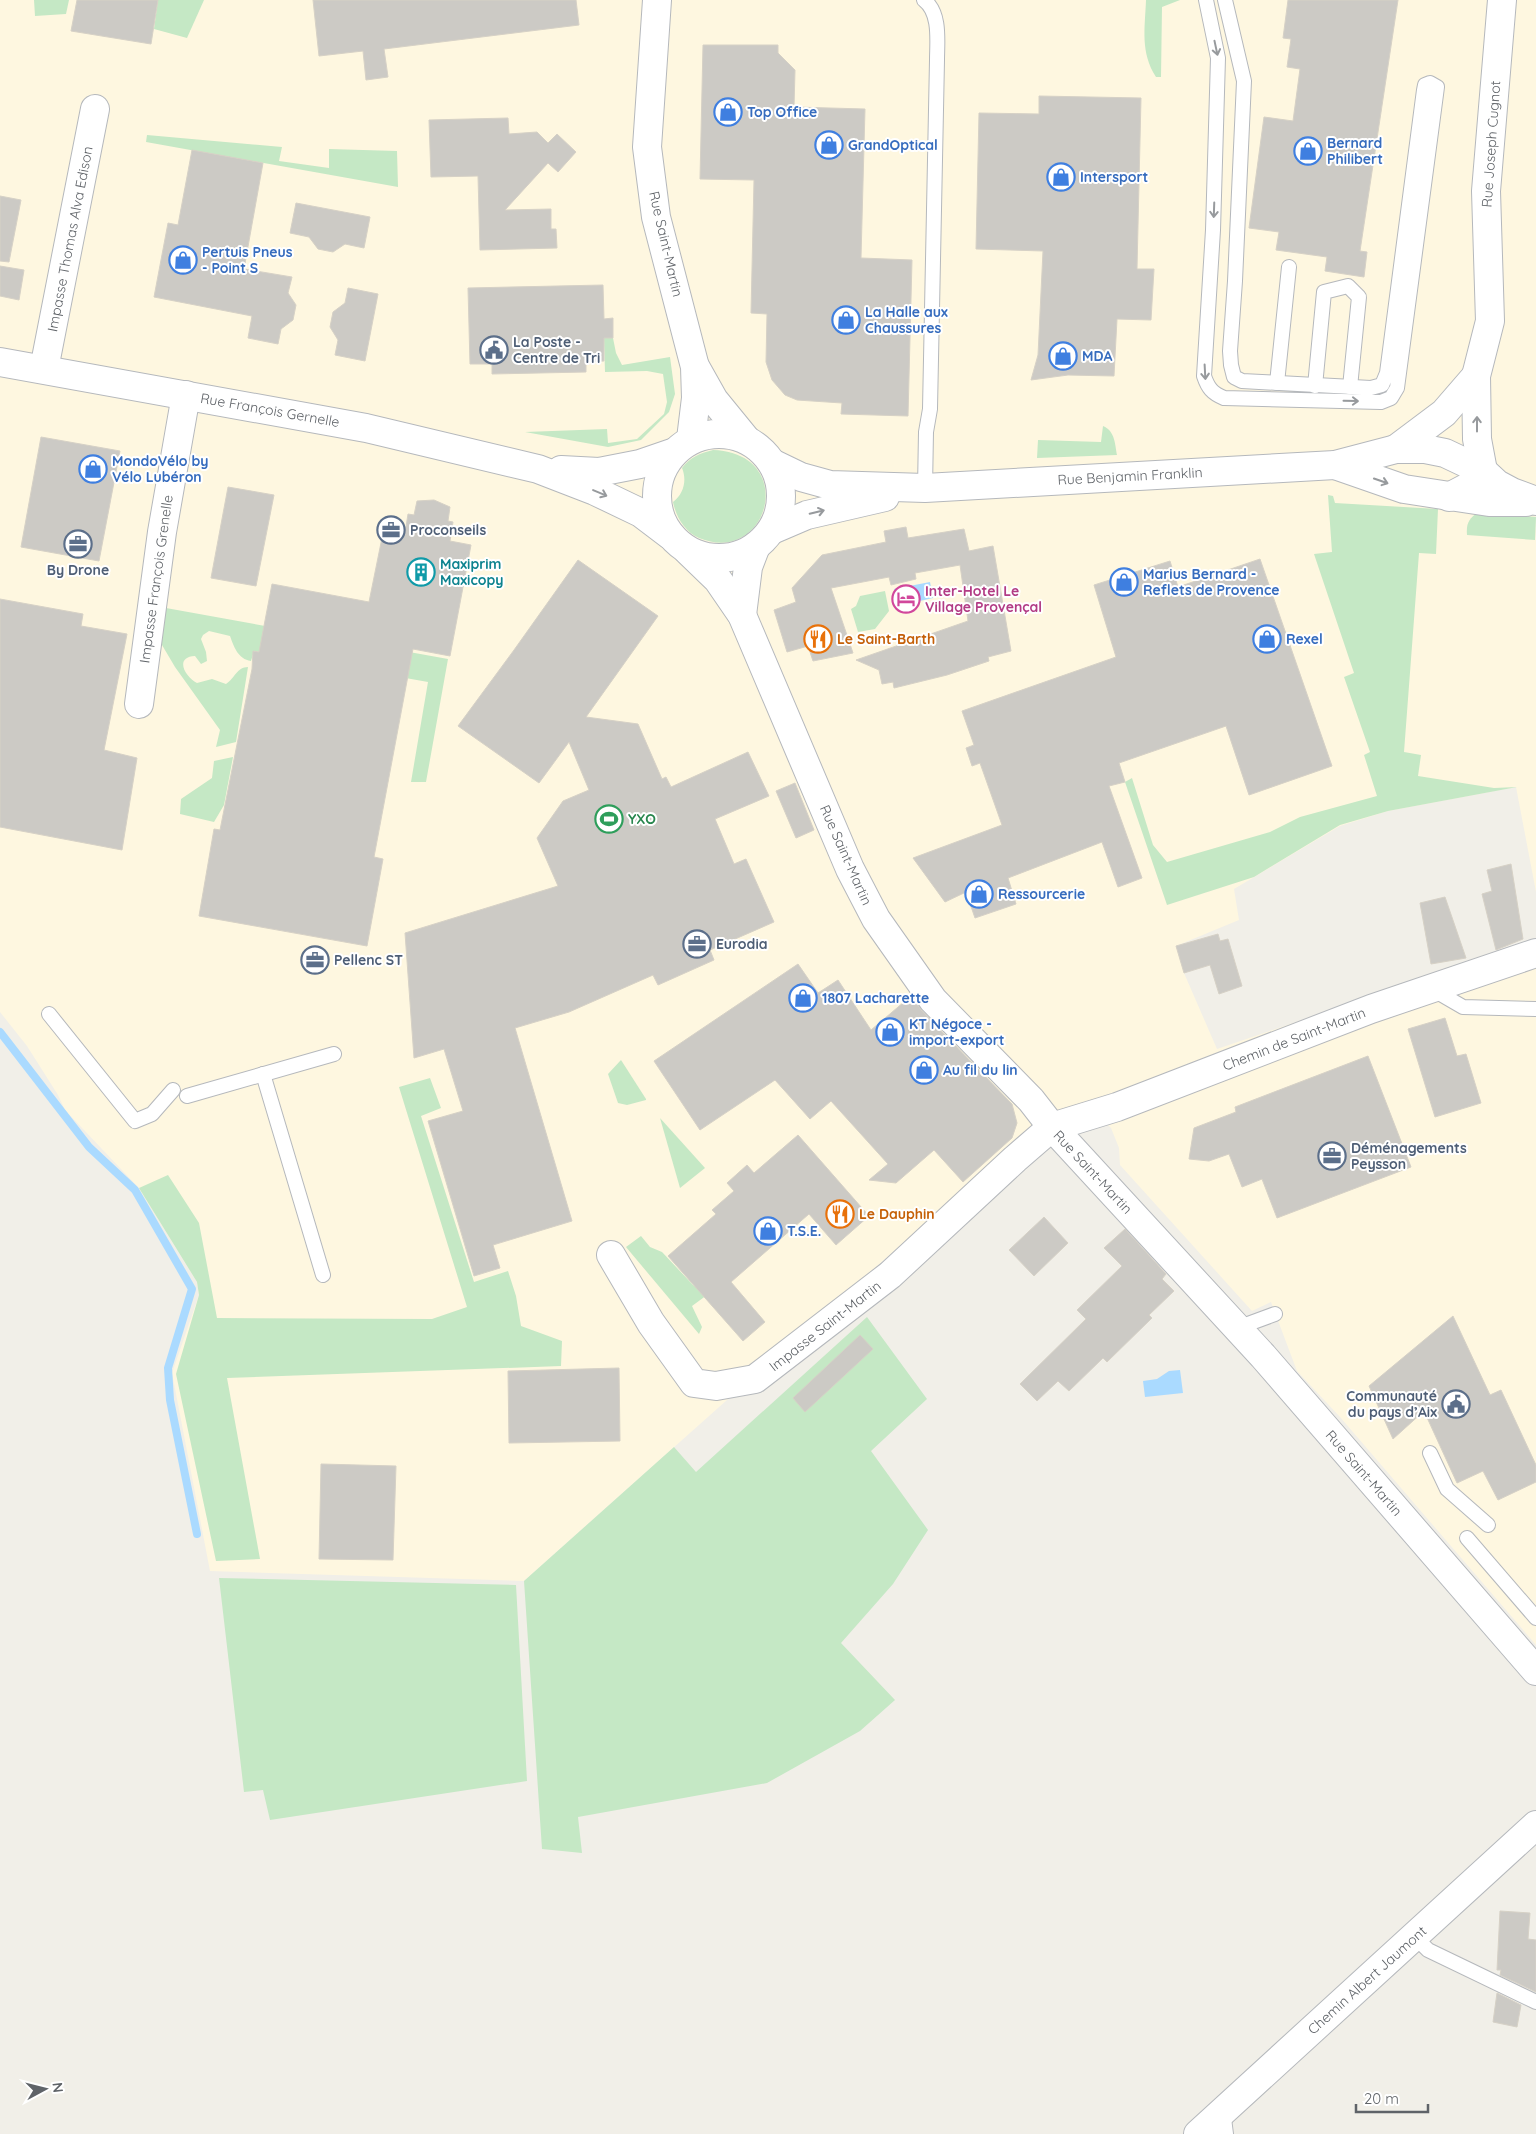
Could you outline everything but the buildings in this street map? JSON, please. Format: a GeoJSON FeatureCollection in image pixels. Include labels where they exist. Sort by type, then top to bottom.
{"type":"FeatureCollection","features":[{"type":"Feature","properties":{"kind":"street","name":"Rue Saint-Martin"},"geometry":{"type":"LineString","coordinates":[[657,0],[647,147],[656,217],[695,366],[696,398],[682,446]]}},
{"type":"Feature","properties":{"kind":"street","name":"Rue Joseph Cugnot"},"geometry":{"type":"LineString","coordinates":[[1483,471],[1477,439],[1476,376],[1490,321],[1486,192],[1502,0]]}},
{"type":"Feature","properties":{"kind":"street","name":"Impasse Thomas Alva Edison"},"geometry":{"type":"LineString","coordinates":[[44,369],[95,109]]}},
{"type":"Feature","properties":{"kind":"street","name":"Rue François Gernelle"},"geometry":{"type":"LineString","coordinates":[[0,362],[366,428],[538,468]]}},
{"type":"Feature","properties":{"kind":"street","name":"Rue Saint-Martin"},"geometry":{"type":"LineString","coordinates":[[695,366],[714,400],[745,438]]}},
{"type":"Feature","properties":{"kind":"street","name":"Rue Joseph Cugnot"},"geometry":{"type":"LineString","coordinates":[[1396,450],[1444,413],[1476,376]]}},
{"type":"Feature","properties":{"kind":"street","name":"Impasse François Grenelle"},"geometry":{"type":"LineString","coordinates":[[138,704],[162,532],[186,395]]}},
{"type":"Feature","properties":{"kind":"street","name":"Rue Joseph Cugnot"},"geometry":{"type":"LineString","coordinates":[[1423,492],[1421,470],[1425,449],[1444,413]]}},
{"type":"Feature","properties":{"kind":"street"},"geometry":{"type":"LineString","coordinates":[[538,468],[599,472],[640,464],[718,432],[745,438],[760,448],[772,463],[781,485],[780,508],[748,567],[742,615]]}},
{"type":"Feature","properties":{"kind":"street"},"geometry":{"type":"LineString","coordinates":[[679,543],[659,516],[656,494],[660,472],[682,446]]}},
{"type":"Feature","properties":{"kind":"street"},"geometry":{"type":"LineString","coordinates":[[1425,449],[1445,454],[1483,471],[1497,484],[1536,502],[1488,502],[1404,489],[1335,466],[1396,450],[1425,449]]}},
{"type":"Feature","properties":{"kind":"street","name":"Rue Benjamin Franklin"},"geometry":{"type":"LineString","coordinates":[[772,463],[801,477],[830,485],[925,488],[1335,466]]}},
{"type":"Feature","properties":{"kind":"street"},"geometry":{"type":"LineString","coordinates":[[538,468],[595,491],[641,513],[679,543],[710,558],[735,557],[764,538]]}},
{"type":"Feature","properties":{"kind":"street"},"geometry":{"type":"LineString","coordinates":[[1449,497],[1470,486],[1483,471]]}},
{"type":"Feature","properties":{"kind":"street","name":"Rue Benjamin Franklin"},"geometry":{"type":"LineString","coordinates":[[764,538],[807,515],[925,488]]}},
{"type":"Feature","properties":{"kind":"street","name":"Rue Saint-Martin"},"geometry":{"type":"LineString","coordinates":[[679,543],[718,580],[742,615],[850,869],[876,919],[934,1000],[1030,1100],[1052,1127],[1237,1328],[1536,1671]]}},
{"type":"Feature","properties":{"kind":"street","name":"Chemin de Saint-Martin"},"geometry":{"type":"LineString","coordinates":[[1052,1127],[1118,1107],[1371,1009],[1536,953]]}},
{"type":"Feature","properties":{"kind":"street","name":"Impasse Saint-Martin"},"geometry":{"type":"LineString","coordinates":[[611,1255],[651,1323],[694,1383],[716,1386],[755,1379],[890,1275],[1052,1127]]}},
{"type":"Feature","properties":{"kind":"street","name":"Chemin Albert Jaumont"},"geometry":{"type":"LineString","coordinates":[[1198,2134],[1224,2122],[1414,1936],[1536,1825]]}},
{"type":"Feature","properties":{"kind":"lane"},"geometry":{"type":"LineString","coordinates":[[924,0],[932,11],[937,25],[930,409],[926,432],[925,488]]}},
{"type":"Feature","properties":{"kind":"lane"},"geometry":{"type":"LineString","coordinates":[[1206,0],[1218,58],[1213,230],[1204,376],[1207,386],[1214,394],[1224,398],[1381,402],[1391,398],[1397,388],[1437,87],[1430,83],[1425,85],[1424,90],[1387,373],[1382,385],[1371,388],[1315,386],[1242,381],[1234,378],[1231,365],[1244,81],[1225,0]]}},
{"type":"Feature","properties":{"kind":"lane"},"geometry":{"type":"LineString","coordinates":[[1277,383],[1289,267]]}},
{"type":"Feature","properties":{"kind":"lane"},"geometry":{"type":"LineString","coordinates":[[1315,386],[1324,292],[1348,286],[1359,297],[1350,387]]}},
{"type":"Feature","properties":{"kind":"lane"},"geometry":{"type":"LineString","coordinates":[[1431,989],[1463,1006],[1536,1009]]}},
{"type":"Feature","properties":{"kind":"lane"},"geometry":{"type":"LineString","coordinates":[[49,1014],[135,1121],[152,1114],[173,1090]]}},
{"type":"Feature","properties":{"kind":"lane"},"geometry":{"type":"LineString","coordinates":[[188,1096],[334,1054]]}},
{"type":"Feature","properties":{"kind":"lane"},"geometry":{"type":"LineString","coordinates":[[263,1074],[323,1275]]}},
{"type":"Feature","properties":{"kind":"lane"},"geometry":{"type":"LineString","coordinates":[[1237,1328],[1275,1314]]}},
{"type":"Feature","properties":{"kind":"lane"},"geometry":{"type":"LineString","coordinates":[[1430,1453],[1447,1489],[1488,1525]]}},
{"type":"Feature","properties":{"kind":"lane"},"geometry":{"type":"LineString","coordinates":[[1467,1538],[1536,1618]]}},
{"type":"Feature","properties":{"kind":"lane"},"geometry":{"type":"LineString","coordinates":[[1414,1936],[1428,1950],[1536,2002]]}},
{"type":"Feature","properties":{"kind":"shaded area"},"geometry":{"type":"Polygon","coordinates":[[[0,0],[1536,0],[1536,892],[1516,787],[1388,811],[1340,826],[1234,889],[1239,920],[1176,946],[1184,973],[1217,1049],[1536,940],[1536,1645],[1340,1417],[1297,1371],[1271,1302],[1252,1311],[1120,1165],[1119,1148],[1111,1128],[1089,1105],[1015,1143],[524,1581],[210,1571],[172,1373],[199,1295],[197,1282],[139,1188],[65,1110],[58,1095],[27,1046],[0,1012],[0,0]],[[1109,786],[913,858],[945,902],[966,892],[975,918],[1016,904],[1008,877],[1102,842],[1141,877],[1109,786]]]}},
{"type":"Feature","properties":{"kind":"green space"},"geometry":{"type":"Polygon","coordinates":[[[34,0],[69,0],[66,14],[35,16],[34,0]]]}},
{"type":"Feature","properties":{"kind":"green space"},"geometry":{"type":"Polygon","coordinates":[[[158,0],[204,0],[187,38],[154,29],[158,0]]]}},
{"type":"Feature","properties":{"kind":"green space"},"geometry":{"type":"Polygon","coordinates":[[[1146,0],[1180,0],[1162,7],[1161,77],[1156,77],[1151,68],[1146,49],[1146,0]]]}},
{"type":"Feature","properties":{"kind":"green space"},"geometry":{"type":"Polygon","coordinates":[[[147,135],[282,147],[279,161],[329,168],[329,149],[397,151],[398,187],[146,142],[147,135]]]}},
{"type":"Feature","properties":{"kind":"green space"},"geometry":{"type":"Polygon","coordinates":[[[604,338],[613,338],[616,353],[622,365],[670,357],[675,394],[669,412],[641,440],[608,447],[525,432],[607,429],[608,443],[637,439],[664,414],[667,402],[663,374],[647,371],[605,372],[604,338]]]}},
{"type":"Feature","properties":{"kind":"green space"},"geometry":{"type":"Polygon","coordinates":[[[1103,426],[1112,434],[1117,455],[1037,458],[1038,440],[1101,442],[1103,426]]]}},
{"type":"Feature","properties":{"kind":"green space"},"geometry":{"type":"Polygon","coordinates":[[[713,450],[740,456],[757,469],[765,487],[764,506],[757,524],[743,537],[723,543],[699,538],[689,532],[676,513],[673,502],[680,495],[684,486],[682,468],[696,456],[713,450]]]}},
{"type":"Feature","properties":{"kind":"green space"},"geometry":{"type":"Polygon","coordinates":[[[1328,495],[1333,496],[1335,503],[1438,509],[1436,554],[1419,553],[1404,752],[1421,755],[1418,776],[1494,788],[1517,787],[1388,811],[1340,825],[1254,877],[1167,905],[1125,782],[1132,778],[1153,845],[1167,862],[1270,832],[1300,817],[1377,796],[1364,755],[1370,752],[1344,677],[1354,673],[1314,554],[1332,552],[1328,495]]]}},
{"type":"Feature","properties":{"kind":"green space"},"geometry":{"type":"Polygon","coordinates":[[[1478,512],[1536,517],[1535,540],[1467,535],[1469,522],[1478,512]]]}},
{"type":"Feature","properties":{"kind":"green space"},"geometry":{"type":"Polygon","coordinates":[[[885,591],[889,611],[875,629],[858,632],[851,609],[856,606],[860,596],[885,591]]]}},
{"type":"Feature","properties":{"kind":"green space"},"geometry":{"type":"Polygon","coordinates":[[[166,608],[448,659],[426,782],[411,782],[428,682],[254,651],[251,661],[240,655],[230,636],[209,631],[201,639],[207,661],[201,664],[195,656],[189,657],[183,663],[186,672],[193,680],[197,683],[212,679],[226,684],[241,669],[248,667],[236,742],[216,747],[220,730],[175,667],[162,645],[161,632],[166,608]]]}},
{"type":"Feature","properties":{"kind":"green space"},"geometry":{"type":"Polygon","coordinates":[[[233,757],[224,805],[214,822],[180,814],[181,799],[212,778],[214,761],[233,757]]]}},
{"type":"Feature","properties":{"kind":"green space"},"geometry":{"type":"Polygon","coordinates":[[[621,1060],[646,1100],[627,1105],[618,1103],[608,1074],[621,1060]]]}},
{"type":"Feature","properties":{"kind":"green space"},"geometry":{"type":"Polygon","coordinates":[[[430,1078],[441,1108],[421,1116],[474,1282],[508,1271],[516,1296],[521,1326],[562,1341],[561,1366],[227,1378],[260,1559],[216,1561],[176,1374],[199,1295],[197,1282],[139,1188],[168,1175],[199,1223],[217,1318],[432,1319],[467,1307],[399,1087],[430,1078]]]}},
{"type":"Feature","properties":{"kind":"green space"},"geometry":{"type":"Polygon","coordinates":[[[660,1118],[705,1168],[680,1188],[660,1118]]]}},
{"type":"Feature","properties":{"kind":"green space"},"geometry":{"type":"Polygon","coordinates":[[[641,1236],[650,1247],[662,1252],[693,1285],[707,1295],[692,1306],[702,1327],[699,1334],[626,1247],[641,1236]]]}},
{"type":"Feature","properties":{"kind":"green space"},"geometry":{"type":"Polygon","coordinates":[[[867,1317],[927,1399],[871,1451],[928,1530],[893,1584],[841,1643],[895,1700],[860,1731],[767,1783],[578,1817],[582,1853],[542,1849],[524,1581],[674,1447],[696,1472],[867,1317]]]}},
{"type":"Feature","properties":{"kind":"green space"},"geometry":{"type":"Polygon","coordinates":[[[219,1578],[516,1585],[527,1781],[270,1820],[263,1790],[244,1792],[219,1578]]]}},
{"type":"Feature","properties":{"kind":"water"},"geometry":{"type":"Polygon","coordinates":[[[930,582],[933,598],[911,603],[911,607],[904,608],[903,604],[897,605],[894,589],[930,582]]]}},
{"type":"Feature","properties":{"kind":"water"},"geometry":{"type":"Polygon","coordinates":[[[1180,1370],[1183,1393],[1145,1397],[1143,1381],[1157,1379],[1169,1371],[1180,1370]]]}},
{"type":"Feature","properties":{"kind":"waterway"},"geometry":{"type":"LineString","coordinates":[[0,1032],[89,1147],[135,1190],[192,1289],[168,1368],[170,1400],[197,1534]]}},
{"type":"Feature","properties":{"kind":"place","name":"Top Office"},"geometry":{"type":"Point","coordinates":[728,112]}},
{"type":"Feature","properties":{"kind":"place","name":"GrandOptical"},"geometry":{"type":"Point","coordinates":[829,145]}},
{"type":"Feature","properties":{"kind":"place","name":"Bernard Philibert"},"geometry":{"type":"Point","coordinates":[1308,151]}},
{"type":"Feature","properties":{"kind":"place","name":"Intersport"},"geometry":{"type":"Point","coordinates":[1061,177]}},
{"type":"Feature","properties":{"kind":"place","name":"Pertuis Pneus - Point S"},"geometry":{"type":"Point","coordinates":[183,260]}},
{"type":"Feature","properties":{"kind":"place","name":"La Halle aux Chaussures"},"geometry":{"type":"Point","coordinates":[846,320]}},
{"type":"Feature","properties":{"kind":"place","name":"La Poste - Centre de Tri"},"geometry":{"type":"Point","coordinates":[494,350]}},
{"type":"Feature","properties":{"kind":"place","name":"MDA"},"geometry":{"type":"Point","coordinates":[1063,356]}},
{"type":"Feature","properties":{"kind":"place","name":"MondoVélo by Vélo Lubéron"},"geometry":{"type":"Point","coordinates":[93,469]}},
{"type":"Feature","properties":{"kind":"place","name":"Proconseils"},"geometry":{"type":"Point","coordinates":[391,530]}},
{"type":"Feature","properties":{"kind":"place","name":"By Drone"},"geometry":{"type":"Point","coordinates":[78,544]}},
{"type":"Feature","properties":{"kind":"place","name":"Maxiprim Maxicopy"},"geometry":{"type":"Point","coordinates":[421,572]}},
{"type":"Feature","properties":{"kind":"place","name":"Marius Bernard - Reflets de Provence"},"geometry":{"type":"Point","coordinates":[1124,582]}},
{"type":"Feature","properties":{"kind":"place","name":"Inter-Hotel Le Village Provençal"},"geometry":{"type":"Point","coordinates":[906,599]}},
{"type":"Feature","properties":{"kind":"place","name":"Le Saint-Barth"},"geometry":{"type":"Point","coordinates":[818,639]}},
{"type":"Feature","properties":{"kind":"place","name":"Rexel"},"geometry":{"type":"Point","coordinates":[1267,639]}},
{"type":"Feature","properties":{"kind":"place","name":"YXO"},"geometry":{"type":"Point","coordinates":[609,819]}},
{"type":"Feature","properties":{"kind":"place","name":"Ressourcerie"},"geometry":{"type":"Point","coordinates":[979,894]}},
{"type":"Feature","properties":{"kind":"place","name":"Eurodia"},"geometry":{"type":"Point","coordinates":[697,944]}},
{"type":"Feature","properties":{"kind":"place","name":"Pellenc ST"},"geometry":{"type":"Point","coordinates":[315,960]}},
{"type":"Feature","properties":{"kind":"place","name":"1807 Lacharette"},"geometry":{"type":"Point","coordinates":[803,998]}},
{"type":"Feature","properties":{"kind":"place","name":"KT Négoce - import-export"},"geometry":{"type":"Point","coordinates":[890,1032]}},
{"type":"Feature","properties":{"kind":"place","name":"Au fil du lin"},"geometry":{"type":"Point","coordinates":[924,1070]}},
{"type":"Feature","properties":{"kind":"place","name":"Déménagements Peysson"},"geometry":{"type":"Point","coordinates":[1332,1156]}},
{"type":"Feature","properties":{"kind":"place","name":"Le Dauphin"},"geometry":{"type":"Point","coordinates":[840,1214]}},
{"type":"Feature","properties":{"kind":"place","name":"T.S.E."},"geometry":{"type":"Point","coordinates":[768,1231]}},
{"type":"Feature","properties":{"kind":"place","name":"Communauté du pays d’Aix"},"geometry":{"type":"Point","coordinates":[1456,1404]}}]}
